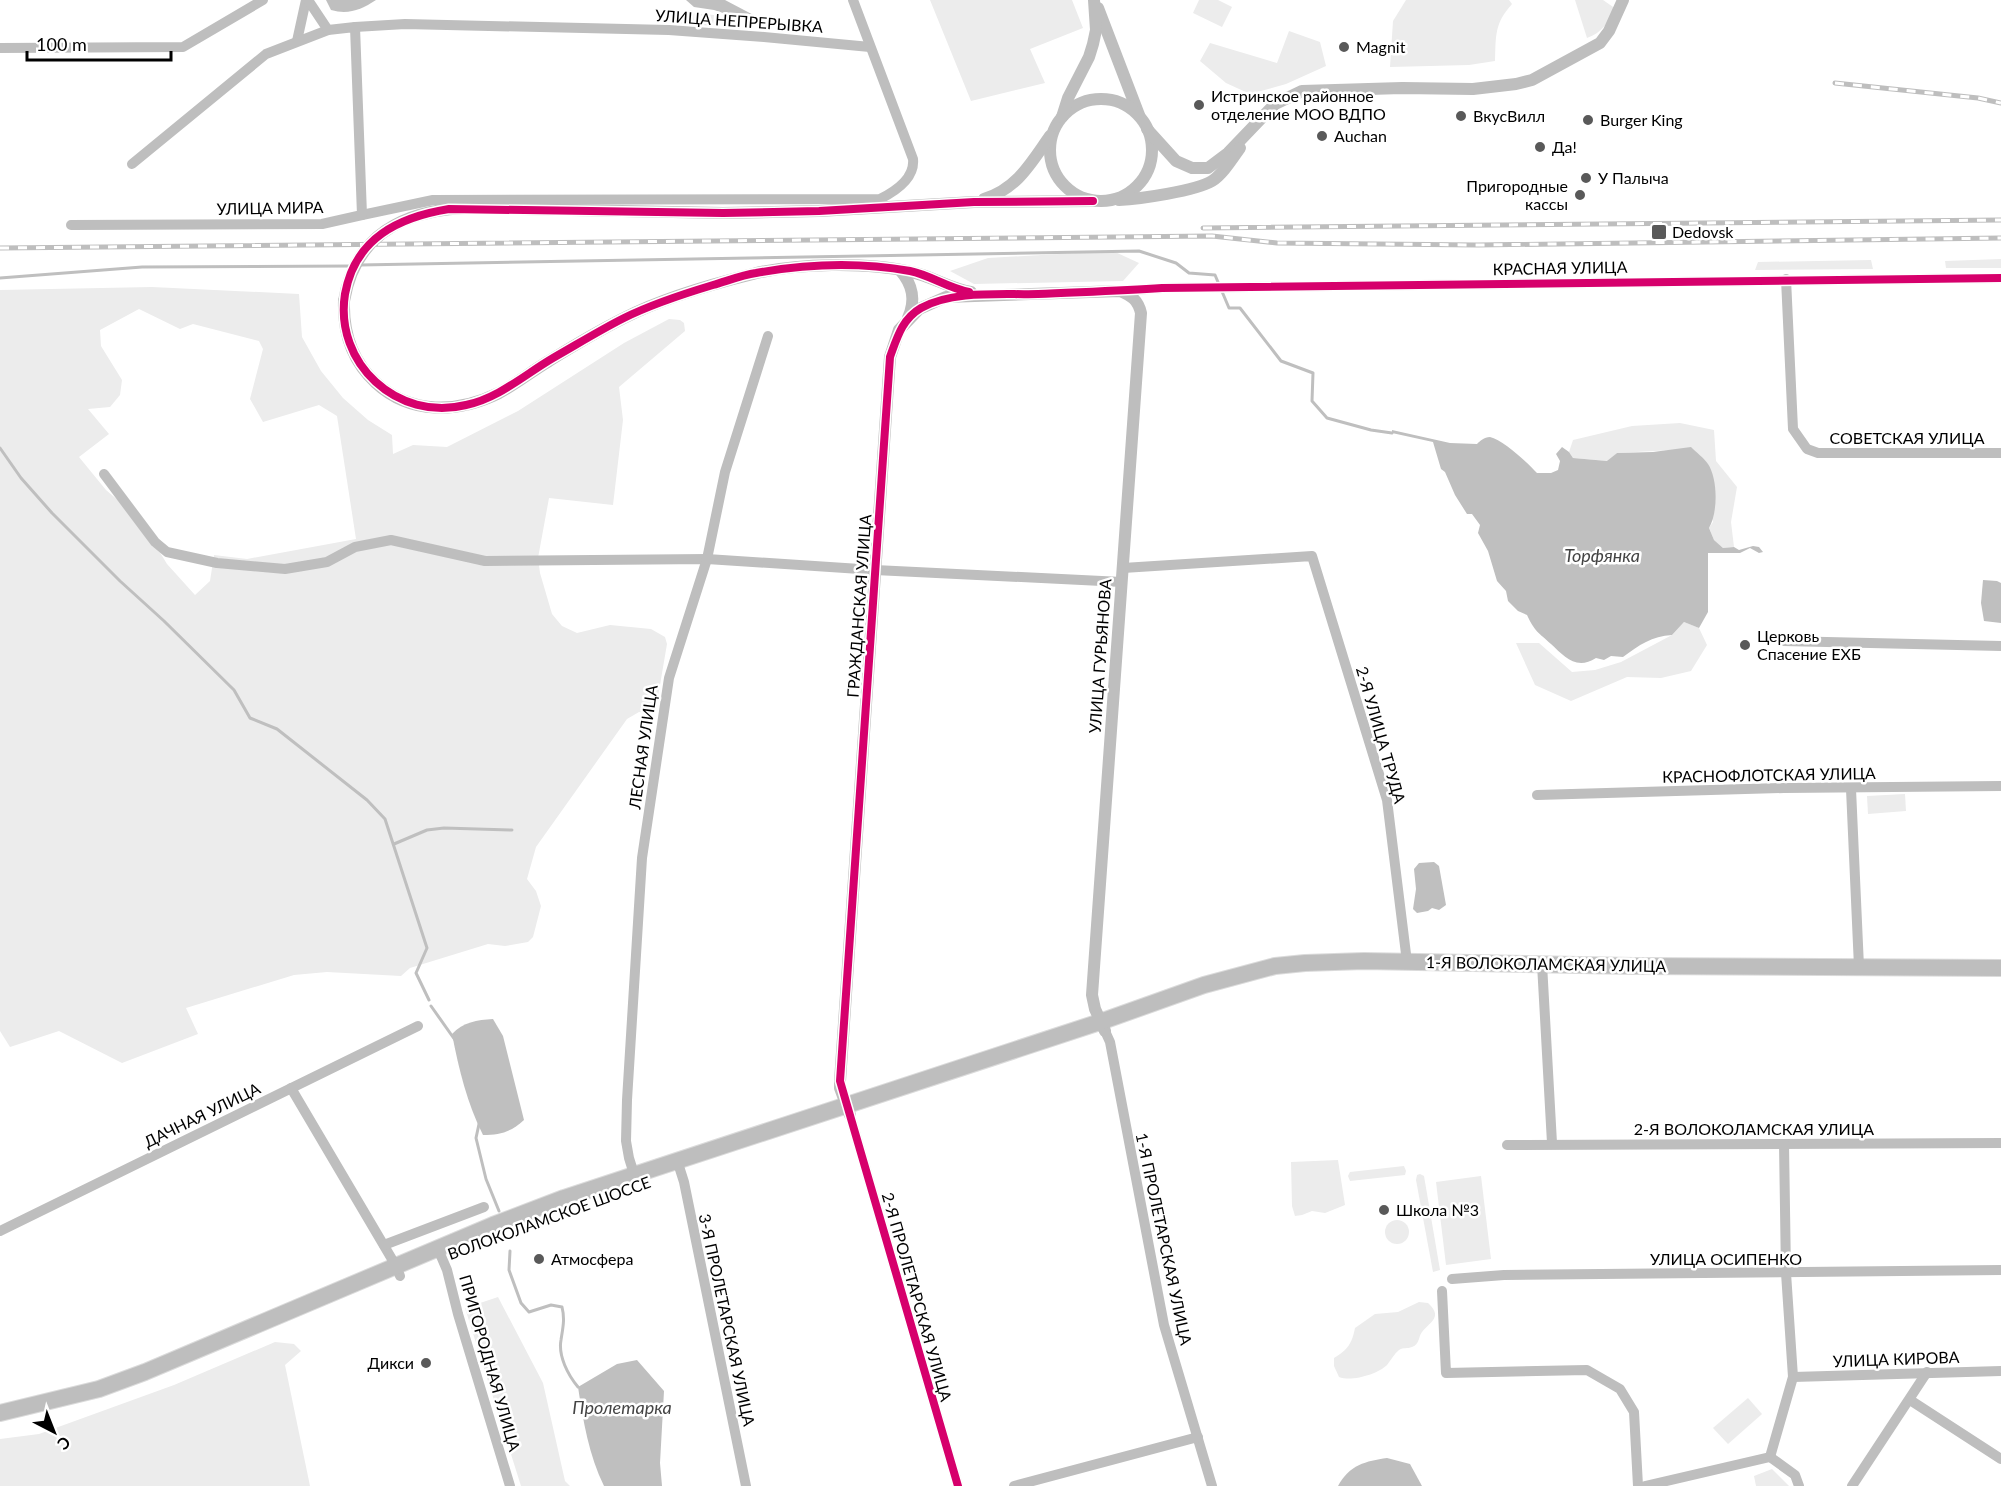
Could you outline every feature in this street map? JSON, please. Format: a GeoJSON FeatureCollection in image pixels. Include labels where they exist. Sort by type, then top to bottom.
{"type":"FeatureCollection","features":[{"type":"Feature","properties":{"kind":"main road","name":"1-Я ВОЛОКОЛАМСКАЯ УЛИЦА"},"geometry":{"type":"LineString","coordinates":[[1102,1027],[1204,985],[1275,966],[1335,961],[1542,969],[2001,980]]}},
{"type":"Feature","properties":{"kind":"main road","name":"1-Я ВОЛОКОЛАМСКАЯ УЛИЦА"},"geometry":{"type":"LineString","coordinates":[[1102,1027],[1238,986],[1304,973],[1542,969],[2001,968]]}},
{"type":"Feature","properties":{"kind":"main road","name":"ВОЛОКОЛАМСКОЕ ШОССЕ"},"geometry":{"type":"LineString","coordinates":[[440,1253],[678,1166],[1102,1027]]}},
{"type":"Feature","properties":{"kind":"main road","name":"ВОЛОКОЛАМСКОЕ ШОССЕ"},"geometry":{"type":"LineString","coordinates":[[0,1423],[56,1412],[103,1399],[150,1381],[555,1202],[634,1174],[678,1166]]}},
{"type":"Feature","properties":{"kind":"main road","name":"ВОЛОКОЛАМСКОЕ ШОССЕ"},"geometry":{"type":"LineString","coordinates":[[0,1413],[99,1389],[398,1271]]}},
{"type":"Feature","properties":{"kind":"street"},"geometry":{"type":"LineString","coordinates":[[0,48],[183,47],[263,0]]}},
{"type":"Feature","properties":{"kind":"street"},"geometry":{"type":"LineString","coordinates":[[307,0],[328,30]]}},
{"type":"Feature","properties":{"kind":"street"},"geometry":{"type":"LineString","coordinates":[[297,41],[307,0]]}},
{"type":"Feature","properties":{"kind":"street"},"geometry":{"type":"LineString","coordinates":[[853,0],[870,47]]}},
{"type":"Feature","properties":{"kind":"street"},"geometry":{"type":"LineString","coordinates":[[1095,0],[1147,129],[1176,161],[1199,169],[1208,168],[1228,153],[1275,104],[1302,91],[1491,88],[1532,80],[1600,43],[1609,31],[1623,0]]}},
{"type":"Feature","properties":{"kind":"street"},"geometry":{"type":"LineString","coordinates":[[974,202],[1000,193],[1016,182],[1053,132],[1089,57],[1096,30],[1095,0]]}},
{"type":"Feature","properties":{"kind":"street","name":"УЛИЦА НЕПРЕРЫВКА"},"geometry":{"type":"LineString","coordinates":[[355,27],[405,24],[669,30],[870,47]]}},
{"type":"Feature","properties":{"kind":"street"},"geometry":{"type":"LineString","coordinates":[[132,164],[266,54],[328,30],[355,27],[362,215]]}},
{"type":"Feature","properties":{"kind":"street","name":"УЛИЦА МИРА"},"geometry":{"type":"LineString","coordinates":[[71,225],[322,224],[434,201],[880,199],[891,194],[903,183],[914,166],[870,47]]}},
{"type":"Feature","properties":{"kind":"street"},"geometry":{"type":"LineString","coordinates":[[1061,118],[1067,111],[1083,102],[1100,99],[1118,102],[1140,116]]}},
{"type":"Feature","properties":{"kind":"street"},"geometry":{"type":"LineString","coordinates":[[1111,200],[1135,189],[1146,175],[1152,158],[1147,129]]}},
{"type":"Feature","properties":{"kind":"street"},"geometry":{"type":"LineString","coordinates":[[1053,132],[1050,151],[1057,176],[1076,195],[1093,201]]}},
{"type":"Feature","properties":{"kind":"street"},"geometry":{"type":"LineString","coordinates":[[987,295],[965,291],[917,273],[869,265],[809,266],[754,273],[659,303],[625,317],[548,361],[499,393],[467,405],[444,408],[420,406],[398,398],[370,377],[356,358],[347,336],[344,301],[349,278],[360,257],[375,238],[405,220],[449,209],[723,213],[819,211],[974,202],[1111,200],[1158,195],[1212,181],[1232,160],[1250,132]]}},
{"type":"Feature","properties":{"kind":"street"},"geometry":{"type":"LineString","coordinates":[[900,270],[910,284],[914,301],[902,327]]}},
{"type":"Feature","properties":{"kind":"street","name":"КРАСНАЯ УЛИЦА"},"geometry":{"type":"LineString","coordinates":[[1120,291],[1162,288],[2001,278]]}},
{"type":"Feature","properties":{"kind":"street","name":"СОВЕТСКАЯ УЛИЦА"},"geometry":{"type":"LineString","coordinates":[[1786,279],[1793,429],[1807,449],[1818,453],[2001,453]]}},
{"type":"Feature","properties":{"kind":"street","name":"ГРАЖДАНСКАЯ УЛИЦА"},"geometry":{"type":"LineString","coordinates":[[849,1110],[840,1081],[890,357],[899,330],[919,309],[946,297],[1120,291]]}},
{"type":"Feature","properties":{"kind":"street","name":"УЛИЦА ГУРЬЯНОВА"},"geometry":{"type":"LineString","coordinates":[[1102,1027],[1092,995],[1141,313],[1136,301],[1120,291]]}},
{"type":"Feature","properties":{"kind":"street","name":"ЛЕСНАЯ УЛИЦА"},"geometry":{"type":"LineString","coordinates":[[634,1174],[626,1141],[642,858],[669,678],[706,559],[725,472],[768,336]]}},
{"type":"Feature","properties":{"kind":"street"},"geometry":{"type":"LineString","coordinates":[[104,474],[155,542],[167,552],[218,563],[285,569],[327,562],[355,547],[391,540],[485,561],[706,559],[1122,582]]}},
{"type":"Feature","properties":{"kind":"street","name":"2-Я УЛИЦА ТРУДА"},"geometry":{"type":"LineString","coordinates":[[1123,567],[1312,556],[1387,800],[1407,962]]}},
{"type":"Feature","properties":{"kind":"street"},"geometry":{"type":"LineString","coordinates":[[1783,641],[2001,646]]}},
{"type":"Feature","properties":{"kind":"street","name":"КРАСНОФЛОТСКАЯ УЛИЦА"},"geometry":{"type":"LineString","coordinates":[[1537,795],[1784,788],[2001,786]]}},
{"type":"Feature","properties":{"kind":"street"},"geometry":{"type":"LineString","coordinates":[[1851,789],[1859,967]]}},
{"type":"Feature","properties":{"kind":"street"},"geometry":{"type":"LineString","coordinates":[[1542,969],[1552,1143]]}},
{"type":"Feature","properties":{"kind":"street","name":"ДАЧНАЯ УЛИЦА"},"geometry":{"type":"LineString","coordinates":[[0,1231],[418,1026]]}},
{"type":"Feature","properties":{"kind":"street","name":"1-Я ПРОЛЕТАРСКАЯ УЛИЦА"},"geometry":{"type":"LineString","coordinates":[[1102,1027],[1110,1042],[1164,1325],[1212,1486]]}},
{"type":"Feature","properties":{"kind":"street"},"geometry":{"type":"LineString","coordinates":[[291,1088],[398,1271]]}},
{"type":"Feature","properties":{"kind":"street","name":"2-Я ПРОЛЕТАРСКАЯ УЛИЦА"},"geometry":{"type":"LineString","coordinates":[[849,1110],[958,1486]]}},
{"type":"Feature","properties":{"kind":"street","name":"2-Я ВОЛОКОЛАМСКАЯ УЛИЦА"},"geometry":{"type":"LineString","coordinates":[[1507,1145],[1552,1143],[2001,1143]]}},
{"type":"Feature","properties":{"kind":"street"},"geometry":{"type":"LineString","coordinates":[[1770,1457],[1793,1377],[1786,1273],[1784,1144]]}},
{"type":"Feature","properties":{"kind":"street","name":"3-Я ПРОЛЕТАРСКАЯ УЛИЦА"},"geometry":{"type":"LineString","coordinates":[[678,1166],[746,1486]]}},
{"type":"Feature","properties":{"kind":"street"},"geometry":{"type":"LineString","coordinates":[[384,1245],[484,1207]]}},
{"type":"Feature","properties":{"kind":"street","name":"ПРИГОРОДНАЯ УЛИЦА"},"geometry":{"type":"LineString","coordinates":[[440,1253],[450,1280],[458,1314],[510,1486]]}},
{"type":"Feature","properties":{"kind":"street","name":"УЛИЦА ОСИПЕНКО"},"geometry":{"type":"LineString","coordinates":[[1452,1279],[1504,1275],[2001,1270]]}},
{"type":"Feature","properties":{"kind":"street"},"geometry":{"type":"LineString","coordinates":[[1442,1291],[1446,1373],[1587,1370],[1620,1389],[1634,1412],[1638,1486]]}},
{"type":"Feature","properties":{"kind":"street","name":"УЛИЦА КИРОВА"},"geometry":{"type":"LineString","coordinates":[[1793,1377],[2001,1371]]}},
{"type":"Feature","properties":{"kind":"street"},"geometry":{"type":"LineString","coordinates":[[1852,1486],[1928,1372]]}},
{"type":"Feature","properties":{"kind":"street"},"geometry":{"type":"LineString","coordinates":[[1910,1400],[2001,1459]]}},
{"type":"Feature","properties":{"kind":"street"},"geometry":{"type":"LineString","coordinates":[[1014,1486],[1198,1437]]}},
{"type":"Feature","properties":{"kind":"street"},"geometry":{"type":"LineString","coordinates":[[1645,1486],[1770,1457]]}},
{"type":"Feature","properties":{"kind":"street"},"geometry":{"type":"LineString","coordinates":[[1770,1457],[1795,1476],[1799,1486]]}},
{"type":"Feature","properties":{"kind":"shaded area"},"geometry":{"type":"Polygon","coordinates":[[[930,0],[1072,0],[1083,28],[1030,49],[1045,83],[971,101],[930,0]]]}},
{"type":"Feature","properties":{"kind":"shaded area"},"geometry":{"type":"Polygon","coordinates":[[[1199,0],[1218,0],[1232,7],[1222,27],[1193,13],[1199,0]]]}},
{"type":"Feature","properties":{"kind":"shaded area"},"geometry":{"type":"Polygon","coordinates":[[[1406,0],[1509,0],[1512,4],[1502,18],[1497,31],[1495,61],[1469,65],[1390,67],[1393,21],[1406,0]]]}},
{"type":"Feature","properties":{"kind":"shaded area"},"geometry":{"type":"Polygon","coordinates":[[[1575,0],[1603,0],[1616,9],[1601,30],[1587,38],[1575,0]]]}},
{"type":"Feature","properties":{"kind":"shaded area"},"geometry":{"type":"Polygon","coordinates":[[[679,12],[714,15],[713,26],[678,23],[679,12]]]}},
{"type":"Feature","properties":{"kind":"shaded area"},"geometry":{"type":"Polygon","coordinates":[[[1289,31],[1320,42],[1326,66],[1286,84],[1250,94],[1226,83],[1200,61],[1210,43],[1277,63],[1289,31]]]}},
{"type":"Feature","properties":{"kind":"shaded area"},"geometry":{"type":"Polygon","coordinates":[[[1113,251],[1139,263],[1123,281],[974,284],[950,271],[988,258],[1113,251]]]}},
{"type":"Feature","properties":{"kind":"shaded area"},"geometry":{"type":"Polygon","coordinates":[[[2001,259],[2001,268],[1946,268],[1945,261],[2001,259]]]}},
{"type":"Feature","properties":{"kind":"shaded area"},"geometry":{"type":"Polygon","coordinates":[[[1871,260],[1873,269],[1755,270],[1758,262],[1871,260]]]}},
{"type":"Feature","properties":{"kind":"shaded area"},"geometry":{"type":"Polygon","coordinates":[[[152,287],[299,294],[302,337],[321,371],[343,398],[368,420],[392,435],[393,454],[413,445],[447,447],[518,411],[624,343],[669,319],[680,320],[684,323],[685,331],[619,387],[623,420],[613,505],[549,498],[538,558],[552,614],[562,626],[577,633],[610,625],[651,629],[665,637],[667,644],[655,714],[639,712],[627,719],[536,847],[527,879],[536,891],[541,906],[533,937],[528,942],[505,946],[488,944],[410,968],[401,976],[327,972],[294,975],[186,1008],[198,1034],[122,1063],[59,1031],[10,1047],[0,1031],[0,290],[152,287]],[[139,309],[100,330],[101,346],[122,380],[120,395],[110,407],[88,409],[109,434],[79,457],[106,490],[127,508],[153,541],[167,564],[195,595],[210,581],[214,555],[247,559],[356,539],[337,416],[319,405],[263,422],[250,399],[263,349],[259,341],[193,324],[180,329],[139,309]]]}},
{"type":"Feature","properties":{"kind":"shaded area"},"geometry":{"type":"Polygon","coordinates":[[[1680,423],[1714,430],[1716,461],[1737,487],[1731,522],[1734,547],[1723,548],[1714,540],[1709,528],[1713,522],[1698,455],[1692,449],[1617,453],[1608,461],[1573,458],[1569,452],[1573,440],[1632,426],[1680,423]]]}},
{"type":"Feature","properties":{"kind":"shaded area"},"geometry":{"type":"Polygon","coordinates":[[[1684,622],[1699,628],[1707,645],[1691,671],[1661,678],[1627,677],[1571,701],[1535,685],[1516,643],[1539,643],[1572,672],[1595,670],[1621,662],[1672,635],[1684,622]]]}},
{"type":"Feature","properties":{"kind":"shaded area"},"geometry":{"type":"Polygon","coordinates":[[[1905,794],[1906,811],[1868,814],[1867,796],[1905,794]]]}},
{"type":"Feature","properties":{"kind":"shaded area"},"geometry":{"type":"Polygon","coordinates":[[[1338,1160],[1345,1205],[1325,1213],[1312,1211],[1295,1216],[1292,1206],[1291,1162],[1338,1160]]]}},
{"type":"Feature","properties":{"kind":"shaded area"},"geometry":{"type":"Polygon","coordinates":[[[1404,1166],[1405,1175],[1350,1181],[1348,1176],[1350,1172],[1404,1166]]]}},
{"type":"Feature","properties":{"kind":"shaded area"},"geometry":{"type":"Polygon","coordinates":[[[1417,1175],[1424,1176],[1440,1270],[1433,1272],[1416,1180],[1417,1175]]]}},
{"type":"Feature","properties":{"kind":"shaded area"},"geometry":{"type":"Polygon","coordinates":[[[1481,1176],[1491,1259],[1446,1265],[1436,1182],[1481,1176]]]}},
{"type":"Feature","properties":{"kind":"shaded area"},"geometry":{"type":"Polygon","coordinates":[[[1397,1220],[1406,1223],[1409,1232],[1406,1241],[1397,1244],[1388,1241],[1385,1232],[1388,1223],[1397,1220]]]}},
{"type":"Feature","properties":{"kind":"shaded area"},"geometry":{"type":"Polygon","coordinates":[[[498,1297],[543,1383],[565,1481],[570,1486],[521,1486],[465,1308],[498,1297]]]}},
{"type":"Feature","properties":{"kind":"shaded area"},"geometry":{"type":"Polygon","coordinates":[[[1419,1302],[1428,1303],[1435,1315],[1416,1344],[1399,1350],[1387,1365],[1371,1374],[1358,1378],[1339,1377],[1334,1366],[1334,1358],[1349,1346],[1355,1328],[1375,1314],[1398,1312],[1419,1302]]]}},
{"type":"Feature","properties":{"kind":"shaded area"},"geometry":{"type":"Polygon","coordinates":[[[275,1342],[294,1344],[301,1351],[285,1365],[310,1486],[0,1486],[0,1439],[39,1434],[174,1385],[275,1342]]]}},
{"type":"Feature","properties":{"kind":"shaded area"},"geometry":{"type":"Polygon","coordinates":[[[1748,1398],[1762,1414],[1728,1444],[1713,1428],[1748,1398]]]}},
{"type":"Feature","properties":{"kind":"shaded area"},"geometry":{"type":"Polygon","coordinates":[[[1772,1469],[1789,1486],[1756,1486],[1754,1476],[1772,1469]]]}},
{"type":"Feature","properties":{"kind":"water"},"geometry":{"type":"Polygon","coordinates":[[[326,0],[376,0],[360,9],[343,12],[331,10],[326,0]]]}},
{"type":"Feature","properties":{"kind":"water"},"geometry":{"type":"Polygon","coordinates":[[[686,0],[725,0],[763,20],[694,7],[686,0]]]}},
{"type":"Feature","properties":{"kind":"water","name":"Торфянка"},"geometry":{"type":"Polygon","coordinates":[[[1392,430],[1450,443],[1477,444],[1484,438],[1490,437],[1508,447],[1537,473],[1551,473],[1558,470],[1560,461],[1556,454],[1562,447],[1573,458],[1607,461],[1617,453],[1653,452],[1691,447],[1708,464],[1714,478],[1715,505],[1709,528],[1714,540],[1723,548],[1734,547],[1739,550],[1753,546],[1759,547],[1763,552],[1759,553],[1750,548],[1740,553],[1708,553],[1708,612],[1699,628],[1684,622],[1672,635],[1646,642],[1623,657],[1611,656],[1604,660],[1596,658],[1589,662],[1576,662],[1561,653],[1537,631],[1527,615],[1518,611],[1508,601],[1506,591],[1497,581],[1488,551],[1478,533],[1480,525],[1472,514],[1467,514],[1455,495],[1445,472],[1441,469],[1433,442],[1392,433],[1392,430]]]}},
{"type":"Feature","properties":{"kind":"water"},"geometry":{"type":"Polygon","coordinates":[[[1983,580],[2001,583],[2001,623],[1984,621],[1981,603],[1983,580]]]}},
{"type":"Feature","properties":{"kind":"water"},"geometry":{"type":"Polygon","coordinates":[[[1434,862],[1439,866],[1446,905],[1439,910],[1432,908],[1417,913],[1413,909],[1416,889],[1414,869],[1419,863],[1434,862]]]}},
{"type":"Feature","properties":{"kind":"water"},"geometry":{"type":"Polygon","coordinates":[[[493,1019],[503,1036],[524,1120],[505,1132],[483,1135],[464,1086],[452,1034],[471,1022],[493,1019]]]}},
{"type":"Feature","properties":{"kind":"water","name":"Пролетарка"},"geometry":{"type":"Polygon","coordinates":[[[637,1360],[664,1391],[660,1463],[662,1486],[604,1486],[590,1450],[578,1387],[617,1364],[637,1360]]]}},
{"type":"Feature","properties":{"kind":"water"},"geometry":{"type":"Polygon","coordinates":[[[1387,1458],[1410,1464],[1422,1486],[1338,1486],[1347,1473],[1359,1465],[1387,1458]]]}},
{"type":"Feature","properties":{"kind":"waterway"},"geometry":{"type":"LineString","coordinates":[[360,265],[1139,251],[1176,263],[1189,273],[1215,275],[1229,308],[1240,308],[1281,361],[1313,373],[1312,401],[1327,418],[1392,433]]}},
{"type":"Feature","properties":{"kind":"waterway"},"geometry":{"type":"LineString","coordinates":[[0,278],[142,267],[353,266]]}},
{"type":"Feature","properties":{"kind":"waterway"},"geometry":{"type":"LineString","coordinates":[[0,448],[21,478],[52,513],[234,690],[250,718],[277,729],[367,800],[385,819],[427,948],[416,973],[429,1000]]}},
{"type":"Feature","properties":{"kind":"waterway"},"geometry":{"type":"LineString","coordinates":[[394,844],[427,830],[444,828],[512,830]]}},
{"type":"Feature","properties":{"kind":"waterway"},"geometry":{"type":"LineString","coordinates":[[431,1006],[455,1040]]}},
{"type":"Feature","properties":{"kind":"waterway"},"geometry":{"type":"LineString","coordinates":[[479,1124],[476,1138],[486,1179],[499,1211]]}},
{"type":"Feature","properties":{"kind":"waterway"},"geometry":{"type":"LineString","coordinates":[[510,1251],[509,1270],[521,1303],[529,1312],[551,1305],[562,1307],[564,1319],[560,1346],[562,1359],[578,1387]]}},
{"type":"Feature","properties":{"kind":"railway"},"geometry":{"type":"LineString","coordinates":[[1835,83],[1978,98],[2001,103]]}},
{"type":"Feature","properties":{"kind":"railway"},"geometry":{"type":"LineString","coordinates":[[1203,228],[2001,220]]}},
{"type":"Feature","properties":{"kind":"railway"},"geometry":{"type":"LineString","coordinates":[[0,248],[1212,236],[1277,243],[1478,245],[2001,238]]}},
{"type":"Feature","properties":{"kind":"cycle path"},"geometry":{"type":"LineString","coordinates":[[969,292],[910,271],[872,266],[814,266],[751,274],[646,308],[597,333],[489,397],[466,405],[441,408],[416,405],[394,396],[376,382],[360,364],[350,343],[344,319],[345,294],[350,275],[358,258],[369,245],[397,225],[413,218],[449,209],[723,213],[819,211],[974,202],[1093,201]]}},
{"type":"Feature","properties":{"kind":"cycle path"},"geometry":{"type":"LineString","coordinates":[[958,1486],[840,1081],[890,357],[901,330],[914,312],[934,302],[963,296],[1162,288],[2001,278]]}},
{"type":"Feature","properties":{"kind":"place","name":"Magnit"},"geometry":{"type":"Point","coordinates":[1344,47]}},
{"type":"Feature","properties":{"kind":"place","name":"Истринское районное отделение МОО ВДПО"},"geometry":{"type":"Point","coordinates":[1199,105]}},
{"type":"Feature","properties":{"kind":"place","name":"ВкусВилл"},"geometry":{"type":"Point","coordinates":[1461,116]}},
{"type":"Feature","properties":{"kind":"place","name":"Burger King"},"geometry":{"type":"Point","coordinates":[1588,120]}},
{"type":"Feature","properties":{"kind":"place","name":"Auchan"},"geometry":{"type":"Point","coordinates":[1322,136]}},
{"type":"Feature","properties":{"kind":"place","name":"Да!"},"geometry":{"type":"Point","coordinates":[1540,147]}},
{"type":"Feature","properties":{"kind":"place","name":"У Палыча"},"geometry":{"type":"Point","coordinates":[1586,178]}},
{"type":"Feature","properties":{"kind":"place","name":"Пригородные кассы"},"geometry":{"type":"Point","coordinates":[1580,195]}},
{"type":"Feature","properties":{"kind":"place","name":"Dedovsk"},"geometry":{"type":"Point","coordinates":[1659,232]}},
{"type":"Feature","properties":{"kind":"place","name":"Церковь Спасение ЕХБ"},"geometry":{"type":"Point","coordinates":[1745,645]}},
{"type":"Feature","properties":{"kind":"place","name":"Школа №3"},"geometry":{"type":"Point","coordinates":[1384,1210]}},
{"type":"Feature","properties":{"kind":"place","name":"Атмосфера"},"geometry":{"type":"Point","coordinates":[539,1259]}},
{"type":"Feature","properties":{"kind":"place","name":"Дикси"},"geometry":{"type":"Point","coordinates":[426,1363]}}]}
